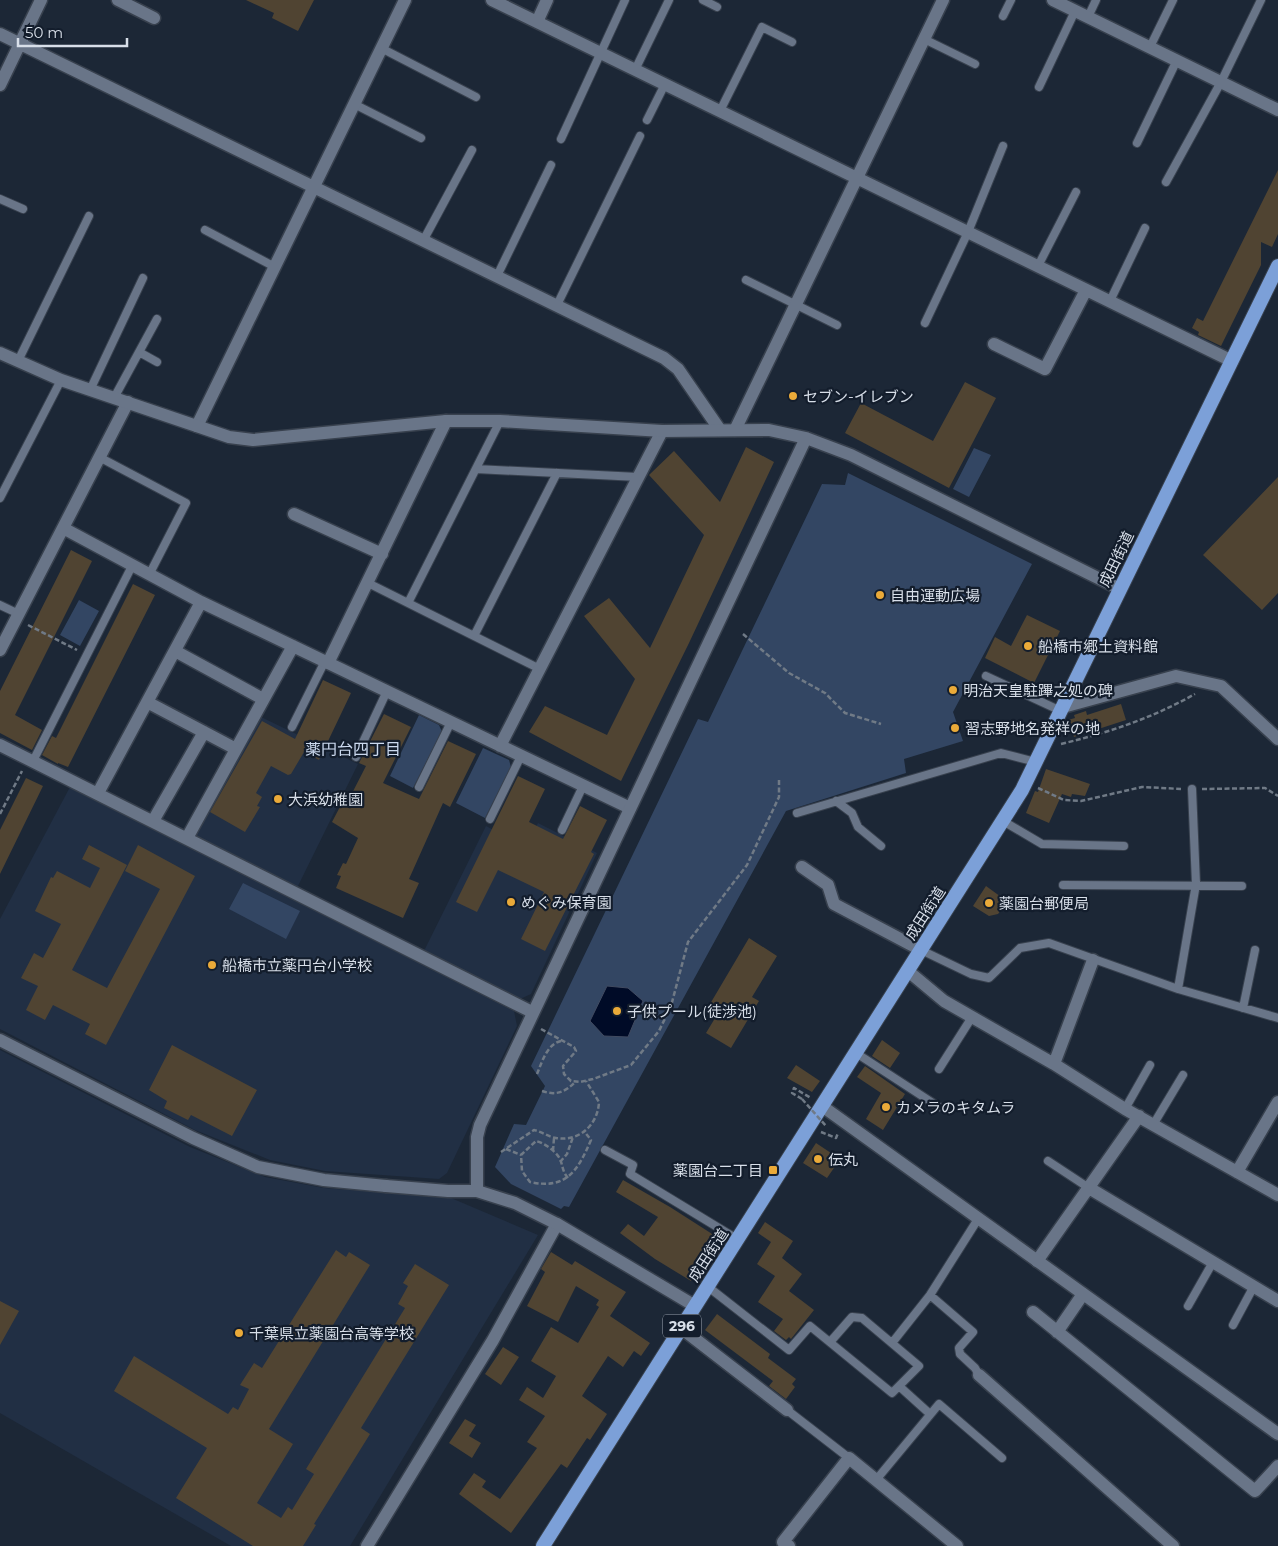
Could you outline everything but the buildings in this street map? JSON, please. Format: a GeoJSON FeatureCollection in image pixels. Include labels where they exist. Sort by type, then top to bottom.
{"type":"FeatureCollection","features":[{"type":"Feature","properties":{"kind":"highway","name":"成田街道"},"geometry":{"type":"LineString","coordinates":[[543,1546],[737,1239],[818,1103],[856,1053],[1003,822],[1036,762],[1278,266]]}},
{"type":"Feature","properties":{"kind":"street"},"geometry":{"type":"LineString","coordinates":[[0,84],[41,0]]}},
{"type":"Feature","properties":{"kind":"street"},"geometry":{"type":"LineString","coordinates":[[118,0],[154,18]]}},
{"type":"Feature","properties":{"kind":"street"},"geometry":{"type":"LineString","coordinates":[[197,426],[405,0]]}},
{"type":"Feature","properties":{"kind":"street"},"geometry":{"type":"LineString","coordinates":[[492,0],[1232,361]]}},
{"type":"Feature","properties":{"kind":"street"},"geometry":{"type":"LineString","coordinates":[[537,22],[547,0]]}},
{"type":"Feature","properties":{"kind":"street"},"geometry":{"type":"LineString","coordinates":[[735,430],[943,0]]}},
{"type":"Feature","properties":{"kind":"street"},"geometry":{"type":"LineString","coordinates":[[1053,0],[1278,110]]}},
{"type":"Feature","properties":{"kind":"street"},"geometry":{"type":"LineString","coordinates":[[0,34],[558,305],[673,364],[720,430]]}},
{"type":"Feature","properties":{"kind":"street"},"geometry":{"type":"LineString","coordinates":[[994,344],[1045,369],[1086,290]]}},
{"type":"Feature","properties":{"kind":"street"},"geometry":{"type":"LineString","coordinates":[[0,353],[61,380],[91,388],[114,398],[229,437],[253,440],[446,421],[500,421],[662,431],[769,430],[806,438],[851,455],[1120,590]]}},
{"type":"Feature","properties":{"kind":"street"},"geometry":{"type":"LineString","coordinates":[[0,650],[128,402]]}},
{"type":"Feature","properties":{"kind":"street"},"geometry":{"type":"LineString","coordinates":[[327,662],[368,583],[446,421]]}},
{"type":"Feature","properties":{"kind":"street"},"geometry":{"type":"LineString","coordinates":[[500,746],[662,431]]}},
{"type":"Feature","properties":{"kind":"street"},"geometry":{"type":"LineString","coordinates":[[477,1191],[477,1137],[480,1125],[806,438]]}},
{"type":"Feature","properties":{"kind":"street"},"geometry":{"type":"LineString","coordinates":[[294,514],[382,554]]}},
{"type":"Feature","properties":{"kind":"street"},"geometry":{"type":"LineString","coordinates":[[63,528],[148,576],[630,808]]}},
{"type":"Feature","properties":{"kind":"street"},"geometry":{"type":"LineString","coordinates":[[98,793],[201,602]]}},
{"type":"Feature","properties":{"kind":"street"},"geometry":{"type":"LineString","coordinates":[[187,838],[293,646]]}},
{"type":"Feature","properties":{"kind":"street"},"geometry":{"type":"LineString","coordinates":[[175,651],[263,700]]}},
{"type":"Feature","properties":{"kind":"street"},"geometry":{"type":"LineString","coordinates":[[1062,709],[1176,676],[1221,686],[1278,739]]}},
{"type":"Feature","properties":{"kind":"street"},"geometry":{"type":"LineString","coordinates":[[147,702],[236,750]]}},
{"type":"Feature","properties":{"kind":"street"},"geometry":{"type":"LineString","coordinates":[[153,821],[204,732]]}},
{"type":"Feature","properties":{"kind":"street"},"geometry":{"type":"LineString","coordinates":[[0,744],[30,762],[98,793],[532,1012]]}},
{"type":"Feature","properties":{"kind":"street"},"geometry":{"type":"LineString","coordinates":[[802,867],[828,885],[834,904],[922,950]]}},
{"type":"Feature","properties":{"kind":"street"},"geometry":{"type":"LineString","coordinates":[[1054,1064],[1093,960]]}},
{"type":"Feature","properties":{"kind":"street"},"geometry":{"type":"LineString","coordinates":[[908,971],[944,1001],[1054,1064],[1125,1109],[1278,1195]]}},
{"type":"Feature","properties":{"kind":"street"},"geometry":{"type":"LineString","coordinates":[[0,1040],[193,1138],[258,1167],[324,1180],[448,1191],[477,1191],[515,1203],[557,1224],[695,1306]]}},
{"type":"Feature","properties":{"kind":"street"},"geometry":{"type":"LineString","coordinates":[[1237,1172],[1278,1102]]}},
{"type":"Feature","properties":{"kind":"street"},"geometry":{"type":"LineString","coordinates":[[818,1103],[1278,1434]]}},
{"type":"Feature","properties":{"kind":"street"},"geometry":{"type":"LineString","coordinates":[[1037,1261],[1139,1116]]}},
{"type":"Feature","properties":{"kind":"street"},"geometry":{"type":"LineString","coordinates":[[1089,1188],[1278,1301]]}},
{"type":"Feature","properties":{"kind":"street"},"geometry":{"type":"LineString","coordinates":[[367,1546],[493,1340],[557,1224]]}},
{"type":"Feature","properties":{"kind":"street"},"geometry":{"type":"LineString","coordinates":[[1057,1332],[1083,1294]]}},
{"type":"Feature","properties":{"kind":"street"},"geometry":{"type":"LineString","coordinates":[[1032,1312],[1256,1491],[1278,1466]]}},
{"type":"Feature","properties":{"kind":"street"},"geometry":{"type":"LineString","coordinates":[[681,1328],[787,1410]]}},
{"type":"Feature","properties":{"kind":"street"},"geometry":{"type":"LineString","coordinates":[[979,1375],[1173,1546]]}},
{"type":"Feature","properties":{"kind":"street"},"geometry":{"type":"LineString","coordinates":[[788,1546],[783,1542],[849,1458],[956,1546]]}},
{"type":"Feature","properties":{"kind":"lane"},"geometry":{"type":"LineString","coordinates":[[561,140],[625,0]]}},
{"type":"Feature","properties":{"kind":"lane"},"geometry":{"type":"LineString","coordinates":[[635,70],[669,0]]}},
{"type":"Feature","properties":{"kind":"lane"},"geometry":{"type":"LineString","coordinates":[[703,0],[717,7]]}},
{"type":"Feature","properties":{"kind":"lane"},"geometry":{"type":"LineString","coordinates":[[1003,16],[1011,0]]}},
{"type":"Feature","properties":{"kind":"lane"},"geometry":{"type":"LineString","coordinates":[[1088,17],[1096,0]]}},
{"type":"Feature","properties":{"kind":"lane"},"geometry":{"type":"LineString","coordinates":[[1150,47],[1173,0]]}},
{"type":"Feature","properties":{"kind":"lane"},"geometry":{"type":"LineString","coordinates":[[1166,182],[1221,82],[1261,0]]}},
{"type":"Feature","properties":{"kind":"lane"},"geometry":{"type":"LineString","coordinates":[[1039,87],[1075,11]]}},
{"type":"Feature","properties":{"kind":"lane"},"geometry":{"type":"LineString","coordinates":[[720,111],[762,27],[792,42]]}},
{"type":"Feature","properties":{"kind":"lane"},"geometry":{"type":"LineString","coordinates":[[924,39],[975,64]]}},
{"type":"Feature","properties":{"kind":"lane"},"geometry":{"type":"LineString","coordinates":[[381,48],[476,98]]}},
{"type":"Feature","properties":{"kind":"lane"},"geometry":{"type":"LineString","coordinates":[[1137,143],[1177,60]]}},
{"type":"Feature","properties":{"kind":"lane"},"geometry":{"type":"LineString","coordinates":[[647,120],[665,84]]}},
{"type":"Feature","properties":{"kind":"lane"},"geometry":{"type":"LineString","coordinates":[[354,104],[421,138]]}},
{"type":"Feature","properties":{"kind":"lane"},"geometry":{"type":"LineString","coordinates":[[558,305],[640,136]]}},
{"type":"Feature","properties":{"kind":"lane"},"geometry":{"type":"LineString","coordinates":[[925,323],[968,232],[1003,146]]}},
{"type":"Feature","properties":{"kind":"lane"},"geometry":{"type":"LineString","coordinates":[[423,241],[472,150]]}},
{"type":"Feature","properties":{"kind":"lane"},"geometry":{"type":"LineString","coordinates":[[497,276],[551,165]]}},
{"type":"Feature","properties":{"kind":"lane"},"geometry":{"type":"LineString","coordinates":[[1038,266],[1076,192]]}},
{"type":"Feature","properties":{"kind":"lane"},"geometry":{"type":"LineString","coordinates":[[0,199],[23,209]]}},
{"type":"Feature","properties":{"kind":"lane"},"geometry":{"type":"LineString","coordinates":[[18,361],[89,216]]}},
{"type":"Feature","properties":{"kind":"lane"},"geometry":{"type":"LineString","coordinates":[[1110,301],[1145,228]]}},
{"type":"Feature","properties":{"kind":"lane"},"geometry":{"type":"LineString","coordinates":[[205,230],[275,267]]}},
{"type":"Feature","properties":{"kind":"lane"},"geometry":{"type":"LineString","coordinates":[[91,388],[143,278]]}},
{"type":"Feature","properties":{"kind":"lane"},"geometry":{"type":"LineString","coordinates":[[746,280],[837,325]]}},
{"type":"Feature","properties":{"kind":"lane"},"geometry":{"type":"LineString","coordinates":[[114,398],[157,319]]}},
{"type":"Feature","properties":{"kind":"lane"},"geometry":{"type":"LineString","coordinates":[[139,352],[157,362]]}},
{"type":"Feature","properties":{"kind":"lane"},"geometry":{"type":"LineString","coordinates":[[0,498],[61,380]]}},
{"type":"Feature","properties":{"kind":"lane"},"geometry":{"type":"LineString","coordinates":[[408,603],[500,421]]}},
{"type":"Feature","properties":{"kind":"lane"},"geometry":{"type":"LineString","coordinates":[[99,457],[186,503],[148,576]]}},
{"type":"Feature","properties":{"kind":"lane"},"geometry":{"type":"LineString","coordinates":[[476,469],[638,477]]}},
{"type":"Feature","properties":{"kind":"lane"},"geometry":{"type":"LineString","coordinates":[[474,636],[557,473]]}},
{"type":"Feature","properties":{"kind":"lane"},"geometry":{"type":"LineString","coordinates":[[30,762],[87,656],[132,566]]}},
{"type":"Feature","properties":{"kind":"lane"},"geometry":{"type":"LineString","coordinates":[[368,583],[540,669]]}},
{"type":"Feature","properties":{"kind":"lane"},"geometry":{"type":"LineString","coordinates":[[0,605],[17,616]]}},
{"type":"Feature","properties":{"kind":"lane"},"geometry":{"type":"LineString","coordinates":[[292,727],[327,662]]}},
{"type":"Feature","properties":{"kind":"lane"},"geometry":{"type":"LineString","coordinates":[[986,676],[1062,709]]}},
{"type":"Feature","properties":{"kind":"lane"},"geometry":{"type":"LineString","coordinates":[[356,757],[387,691]]}},
{"type":"Feature","properties":{"kind":"lane"},"geometry":{"type":"LineString","coordinates":[[419,787],[450,722]]}},
{"type":"Feature","properties":{"kind":"lane"},"geometry":{"type":"LineString","coordinates":[[797,813],[1001,753],[1036,762]]}},
{"type":"Feature","properties":{"kind":"lane"},"geometry":{"type":"LineString","coordinates":[[490,819],[521,756]]}},
{"type":"Feature","properties":{"kind":"lane"},"geometry":{"type":"LineString","coordinates":[[562,830],[583,786]]}},
{"type":"Feature","properties":{"kind":"lane"},"geometry":{"type":"LineString","coordinates":[[1178,989],[1196,884],[1192,789]]}},
{"type":"Feature","properties":{"kind":"lane"},"geometry":{"type":"LineString","coordinates":[[836,801],[852,813],[858,827],[881,846]]}},
{"type":"Feature","properties":{"kind":"lane"},"geometry":{"type":"LineString","coordinates":[[1003,822],[1042,844],[1124,846]]}},
{"type":"Feature","properties":{"kind":"lane"},"geometry":{"type":"LineString","coordinates":[[1063,884],[1242,886]]}},
{"type":"Feature","properties":{"kind":"lane"},"geometry":{"type":"LineString","coordinates":[[922,950],[971,974],[989,978],[1020,948],[1049,943],[1178,989],[1278,1018]]}},
{"type":"Feature","properties":{"kind":"lane"},"geometry":{"type":"LineString","coordinates":[[1243,1008],[1255,950]]}},
{"type":"Feature","properties":{"kind":"lane"},"geometry":{"type":"LineString","coordinates":[[939,1069],[972,1017]]}},
{"type":"Feature","properties":{"kind":"lane"},"geometry":{"type":"LineString","coordinates":[[856,1053],[939,1107]]}},
{"type":"Feature","properties":{"kind":"lane"},"geometry":{"type":"LineString","coordinates":[[1125,1109],[1150,1065]]}},
{"type":"Feature","properties":{"kind":"lane"},"geometry":{"type":"LineString","coordinates":[[1154,1125],[1183,1075]]}},
{"type":"Feature","properties":{"kind":"lane"},"geometry":{"type":"LineString","coordinates":[[605,1150],[633,1165],[630,1174],[737,1239]]}},
{"type":"Feature","properties":{"kind":"lane"},"geometry":{"type":"LineString","coordinates":[[1048,1161],[1089,1188]]}},
{"type":"Feature","properties":{"kind":"lane"},"geometry":{"type":"LineString","coordinates":[[892,1343],[930,1295],[978,1219]]}},
{"type":"Feature","properties":{"kind":"lane"},"geometry":{"type":"LineString","coordinates":[[1188,1306],[1213,1262]]}},
{"type":"Feature","properties":{"kind":"lane"},"geometry":{"type":"LineString","coordinates":[[707,1286],[789,1350],[810,1326],[832,1341],[892,1392],[918,1366],[862,1318],[852,1317],[832,1341]]}},
{"type":"Feature","properties":{"kind":"lane"},"geometry":{"type":"LineString","coordinates":[[1233,1325],[1254,1286]]}},
{"type":"Feature","properties":{"kind":"lane"},"geometry":{"type":"LineString","coordinates":[[930,1295],[973,1332],[959,1348],[960,1354],[975,1368],[979,1375]]}},
{"type":"Feature","properties":{"kind":"lane"},"geometry":{"type":"LineString","coordinates":[[899,1386],[930,1414]]}},
{"type":"Feature","properties":{"kind":"lane"},"geometry":{"type":"LineString","coordinates":[[876,1480],[939,1404],[1002,1458]]}},
{"type":"Feature","properties":{"kind":"lane"},"geometry":{"type":"LineString","coordinates":[[787,1410],[849,1458]]}},
{"type":"Feature","properties":{"kind":"path"},"geometry":{"type":"LineString","coordinates":[[17,616],[87,656]]}},
{"type":"Feature","properties":{"kind":"path"},"geometry":{"type":"LineString","coordinates":[[743,634],[789,673],[825,693],[845,713],[881,724]]}},
{"type":"Feature","properties":{"kind":"path"},"geometry":{"type":"LineString","coordinates":[[1054,746],[1135,724],[1182,702],[1197,692]]}},
{"type":"Feature","properties":{"kind":"path"},"geometry":{"type":"LineString","coordinates":[[0,814],[30,762]]}},
{"type":"Feature","properties":{"kind":"path"},"geometry":{"type":"LineString","coordinates":[[541,1029],[574,1047],[576,1051],[564,1066],[564,1074],[571,1080],[586,1081],[631,1065],[659,1031],[671,1006],[688,942],[747,864],[779,797],[779,778]]}},
{"type":"Feature","properties":{"kind":"path"},"geometry":{"type":"LineString","coordinates":[[1034,786],[1064,800],[1081,801],[1142,788],[1265,788],[1278,796]]}},
{"type":"Feature","properties":{"kind":"path"},"geometry":{"type":"LineString","coordinates":[[537,1074],[548,1049],[554,1042],[562,1040]]}},
{"type":"Feature","properties":{"kind":"path"},"geometry":{"type":"LineString","coordinates":[[542,1091],[552,1094],[560,1093],[576,1081]]}},
{"type":"Feature","properties":{"kind":"path"},"geometry":{"type":"LineString","coordinates":[[501,1152],[534,1130],[547,1133],[554,1138],[573,1137],[584,1131],[596,1120],[599,1102],[586,1081]]}},
{"type":"Feature","properties":{"kind":"path"},"geometry":{"type":"LineString","coordinates":[[818,1103],[794,1088],[792,1092],[802,1099],[826,1126]]}},
{"type":"Feature","properties":{"kind":"path"},"geometry":{"type":"LineString","coordinates":[[521,1155],[522,1171],[530,1182],[556,1184],[568,1178],[576,1171],[591,1140],[584,1131]]}},
{"type":"Feature","properties":{"kind":"path"},"geometry":{"type":"LineString","coordinates":[[819,1131],[836,1138],[838,1133]]}},
{"type":"Feature","properties":{"kind":"path"},"geometry":{"type":"LineString","coordinates":[[560,1162],[567,1154],[573,1137]]}},
{"type":"Feature","properties":{"kind":"path"},"geometry":{"type":"LineString","coordinates":[[553,1152],[554,1138]]}},
{"type":"Feature","properties":{"kind":"path"},"geometry":{"type":"LineString","coordinates":[[521,1155],[536,1141],[544,1143],[560,1162],[561,1170],[568,1178]]}},
{"type":"Feature","properties":{"kind":"path"},"geometry":{"type":"LineString","coordinates":[[506,1149],[521,1155]]}},
{"type":"Feature","properties":{"kind":"shaded area"},"geometry":{"type":"Polygon","coordinates":[[[974,448],[991,455],[969,497],[953,489],[974,448]]]}},
{"type":"Feature","properties":{"kind":"shaded area"},"geometry":{"type":"Polygon","coordinates":[[[848,473],[1032,564],[953,712],[963,741],[904,759],[906,773],[786,811],[569,1207],[564,1206],[561,1209],[511,1184],[495,1167],[514,1124],[526,1125],[545,1086],[531,1066],[698,719],[708,722],[822,484],[845,485],[848,473]]]}},
{"type":"Feature","properties":{"kind":"shaded area"},"geometry":{"type":"Polygon","coordinates":[[[79,600],[99,611],[80,646],[60,635],[79,600]]]}},
{"type":"Feature","properties":{"kind":"shaded area"},"geometry":{"type":"Polygon","coordinates":[[[419,715],[439,725],[442,732],[413,788],[390,776],[419,715]]]}},
{"type":"Feature","properties":{"kind":"shaded area","name":"大浜幼稚園"},"geometry":{"type":"Polygon","coordinates":[[[261,717],[358,764],[297,888],[197,839],[196,834],[261,717]]]}},
{"type":"Feature","properties":{"kind":"shaded area"},"geometry":{"type":"Polygon","coordinates":[[[483,748],[509,760],[511,767],[485,818],[456,803],[483,748]]]}},
{"type":"Feature","properties":{"kind":"shaded area","name":"船橋市立薬円台小学校"},"geometry":{"type":"Polygon","coordinates":[[[70,787],[514,1011],[517,1026],[447,1173],[439,1179],[325,1171],[270,1160],[195,1130],[0,1029],[0,919],[70,787]]]}},
{"type":"Feature","properties":{"kind":"shaded area","name":"めぐみ保育園"},"geometry":{"type":"Polygon","coordinates":[[[538,823],[597,853],[531,994],[520,999],[424,951],[486,826],[526,847],[538,823]]]}},
{"type":"Feature","properties":{"kind":"shaded area"},"geometry":{"type":"Polygon","coordinates":[[[243,883],[300,911],[286,939],[229,909],[243,883]]]}},
{"type":"Feature","properties":{"kind":"shaded area","name":"子供プール(徒渉池)"},"geometry":{"type":"Polygon","coordinates":[[[607,986],[628,988],[643,1001],[628,1037],[604,1036],[590,1021],[607,986]]]}},
{"type":"Feature","properties":{"kind":"shaded area","name":"千葉県立薬園台高等学校"},"geometry":{"type":"Polygon","coordinates":[[[0,1050],[190,1147],[265,1177],[324,1188],[451,1198],[538,1235],[350,1546],[231,1546],[0,1413],[0,1050]]]}},
{"type":"Feature","properties":{"kind":"place","name":"セブン-イレブン"},"geometry":{"type":"Point","coordinates":[793,396]}},
{"type":"Feature","properties":{"kind":"place","name":"自由運動広場"},"geometry":{"type":"Point","coordinates":[880,595]}},
{"type":"Feature","properties":{"kind":"place","name":"船橋市郷土資料館"},"geometry":{"type":"Point","coordinates":[1028,646]}},
{"type":"Feature","properties":{"kind":"place","name":"明治天皇駐蹕之処の碑"},"geometry":{"type":"Point","coordinates":[953,690]}},
{"type":"Feature","properties":{"kind":"place","name":"習志野地名発祥の地"},"geometry":{"type":"Point","coordinates":[955,728]}},
{"type":"Feature","properties":{"kind":"place","name":"大浜幼稚園"},"geometry":{"type":"Point","coordinates":[278,799]}},
{"type":"Feature","properties":{"kind":"place","name":"めぐみ保育園"},"geometry":{"type":"Point","coordinates":[511,902]}},
{"type":"Feature","properties":{"kind":"place","name":"薬園台郵便局"},"geometry":{"type":"Point","coordinates":[989,903]}},
{"type":"Feature","properties":{"kind":"place","name":"船橋市立薬円台小学校"},"geometry":{"type":"Point","coordinates":[212,965]}},
{"type":"Feature","properties":{"kind":"place","name":"子供プール(徒渉池)"},"geometry":{"type":"Point","coordinates":[617,1011]}},
{"type":"Feature","properties":{"kind":"place","name":"カメラのキタムラ"},"geometry":{"type":"Point","coordinates":[886,1107]}},
{"type":"Feature","properties":{"kind":"place","name":"伝丸"},"geometry":{"type":"Point","coordinates":[818,1159]}},
{"type":"Feature","properties":{"kind":"place","name":"薬園台二丁目"},"geometry":{"type":"Point","coordinates":[773,1170]}},
{"type":"Feature","properties":{"kind":"place","name":"千葉県立薬園台高等学校"},"geometry":{"type":"Point","coordinates":[239,1333]}},
{"type":"Feature","properties":{"kind":"district","name":"薬円台四丁目"},"geometry":{"type":"Point","coordinates":[353,749]}}]}
